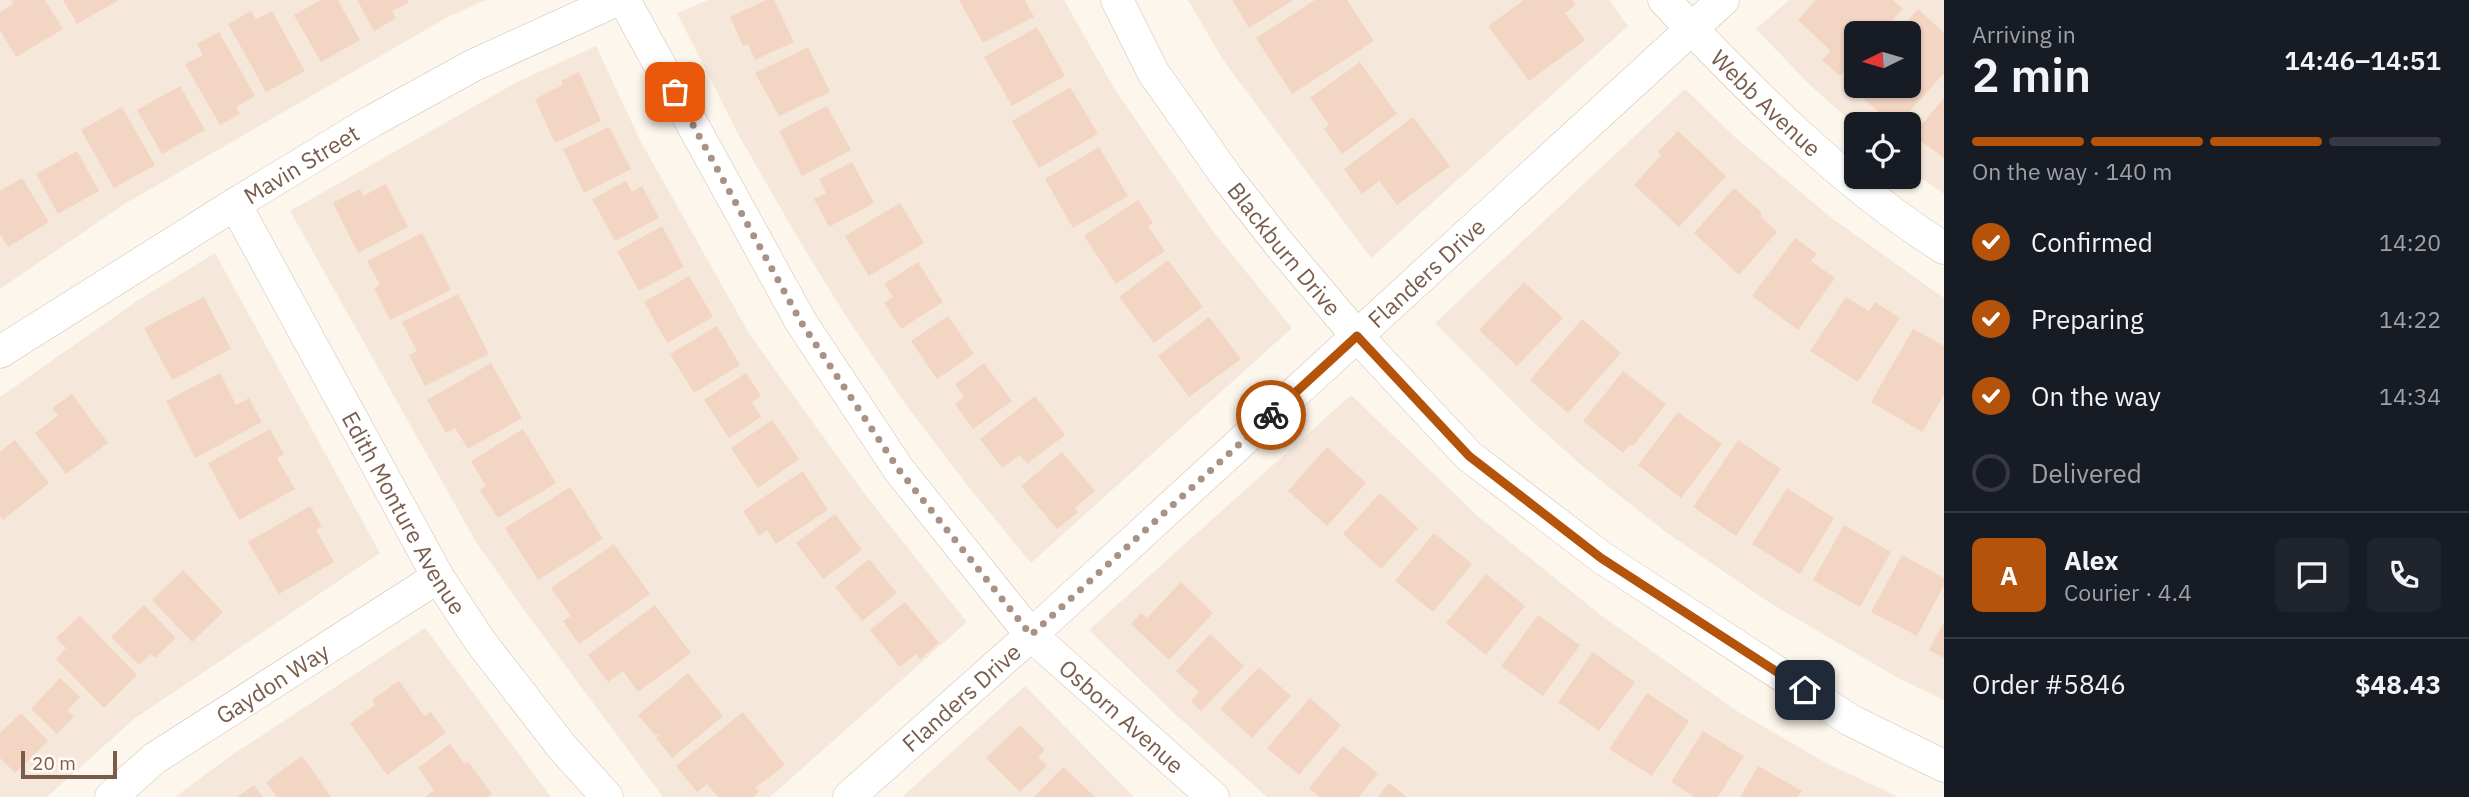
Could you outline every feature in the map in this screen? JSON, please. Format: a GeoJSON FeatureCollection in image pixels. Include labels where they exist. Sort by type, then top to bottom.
{"type":"FeatureCollection","features":[{"type":"Feature","properties":{"kind":"street","name":"Mavin Street"},"geometry":{"type":"LineString","coordinates":[[0,352],[372,121],[474,65],[617,0]]}},
{"type":"Feature","properties":{"kind":"street","name":"Osborn Avenue"},"geometry":{"type":"LineString","coordinates":[[624,0],[801,322],[899,470],[1031,635],[1213,797]]}},
{"type":"Feature","properties":{"kind":"street","name":"Blackburn Drive"},"geometry":{"type":"LineString","coordinates":[[1117,0],[1153,72],[1226,176],[1357,336],[1469,456],[1601,558],[1850,720],[1944,766]]}},
{"type":"Feature","properties":{"kind":"street","name":"Webb Avenue"},"geometry":{"type":"LineString","coordinates":[[1664,0],[1754,94],[1870,195],[1944,248]]}},
{"type":"Feature","properties":{"kind":"street","name":"Flanders Drive"},"geometry":{"type":"LineString","coordinates":[[849,797],[1031,635],[1723,0]]}},
{"type":"Feature","properties":{"kind":"street","name":"Edith Monture Avenue"},"geometry":{"type":"LineString","coordinates":[[235,204],[438,577],[480,641],[562,747],[607,797]]}},
{"type":"Feature","properties":{"kind":"street","name":"Gaydon Way"},"geometry":{"type":"LineString","coordinates":[[111,797],[155,758],[438,577]]}},
{"type":"Feature","properties":{"kind":"shaded area"},"geometry":{"type":"Polygon","coordinates":[[[0,0],[486,0],[448,17],[126,203],[0,289],[0,0]]]}},
{"type":"Feature","properties":{"kind":"shaded area"},"geometry":{"type":"Polygon","coordinates":[[[708,0],[1064,0],[1114,88],[1212,230],[1292,328],[1031,563],[906,405],[845,315],[738,134],[677,13],[708,0]]]}},
{"type":"Feature","properties":{"kind":"shaded area"},"geometry":{"type":"Polygon","coordinates":[[[1188,0],[1609,0],[1628,26],[1371,258],[1223,60],[1188,0]]]}},
{"type":"Feature","properties":{"kind":"shaded area"},"geometry":{"type":"Polygon","coordinates":[[[1789,0],[1944,0],[1944,194],[1921,178],[1921,112],[1844,112],[1844,115],[1809,84],[1756,29],[1789,0]]]}},
{"type":"Feature","properties":{"kind":"shaded area"},"geometry":{"type":"Polygon","coordinates":[[[596,46],[641,142],[750,335],[864,493],[967,622],[770,797],[663,797],[476,542],[290,211],[519,81],[596,46]]]}},
{"type":"Feature","properties":{"kind":"shaded area"},"geometry":{"type":"Polygon","coordinates":[[[1685,89],[1737,139],[1833,219],[1944,298],[1944,700],[1898,678],[1770,603],[1667,533],[1581,465],[1530,419],[1435,323],[1685,89]]]}},
{"type":"Feature","properties":{"kind":"shaded area"},"geometry":{"type":"Polygon","coordinates":[[[215,253],[380,553],[134,719],[47,797],[0,797],[0,397],[137,301],[215,253]]]}},
{"type":"Feature","properties":{"kind":"shaded area"},"geometry":{"type":"Polygon","coordinates":[[[1351,395],[1480,518],[1602,616],[1737,711],[1826,763],[1899,797],[1267,797],[1175,714],[1089,630],[1351,395]]]}},
{"type":"Feature","properties":{"kind":"shaded area"},"geometry":{"type":"Polygon","coordinates":[[[425,628],[551,797],[175,797],[229,757],[425,628]]]}},
{"type":"Feature","properties":{"kind":"shaded area"},"geometry":{"type":"Polygon","coordinates":[[[1025,686],[1134,797],[902,797],[1025,686]]]}},
{"type":"Feature","properties":{"kind":"building"},"geometry":{"type":"Polygon","coordinates":[[[11,0],[45,0],[63,29],[16,57],[0,30],[0,12],[13,4],[11,0]]]}},
{"type":"Feature","properties":{"kind":"building"},"geometry":{"type":"Polygon","coordinates":[[[63,0],[119,0],[77,24],[63,0]]]}},
{"type":"Feature","properties":{"kind":"building"},"geometry":{"type":"Polygon","coordinates":[[[321,0],[338,0],[360,40],[321,62],[294,15],[321,0]]]}},
{"type":"Feature","properties":{"kind":"building"},"geometry":{"type":"Polygon","coordinates":[[[357,0],[409,2],[392,11],[396,18],[374,31],[357,0]]]}},
{"type":"Feature","properties":{"kind":"building"},"geometry":{"type":"Polygon","coordinates":[[[766,0],[774,0],[794,42],[755,60],[748,44],[743,46],[730,17],[766,0]]]}},
{"type":"Feature","properties":{"kind":"building"},"geometry":{"type":"Polygon","coordinates":[[[959,0],[1025,0],[1034,17],[983,43],[959,0]]]}},
{"type":"Feature","properties":{"kind":"building"},"geometry":{"type":"Polygon","coordinates":[[[1232,0],[1293,0],[1249,28],[1232,0]]]}},
{"type":"Feature","properties":{"kind":"building"},"geometry":{"type":"Polygon","coordinates":[[[1315,0],[1347,0],[1374,41],[1292,94],[1256,38],[1315,0]]]}},
{"type":"Feature","properties":{"kind":"building"},"geometry":{"type":"Polygon","coordinates":[[[1524,0],[1572,0],[1576,5],[1565,13],[1585,40],[1529,81],[1488,26],[1524,0]]]}},
{"type":"Feature","properties":{"kind":"building"},"geometry":{"type":"Polygon","coordinates":[[[1816,0],[1893,0],[1903,9],[1892,21],[1844,21],[1844,72],[1840,76],[1822,60],[1831,51],[1798,20],[1816,0]]]}},
{"type":"Feature","properties":{"kind":"building"},"geometry":{"type":"Polygon","coordinates":[[[1918,9],[1944,33],[1944,73],[1922,97],[1922,21],[1908,21],[1918,9]]]}},
{"type":"Feature","properties":{"kind":"building"},"geometry":{"type":"Polygon","coordinates":[[[251,11],[256,19],[272,11],[305,71],[266,92],[228,24],[251,11]]]}},
{"type":"Feature","properties":{"kind":"building"},"geometry":{"type":"Polygon","coordinates":[[[1037,27],[1065,76],[1012,106],[984,57],[1037,27]]]}},
{"type":"Feature","properties":{"kind":"building"},"geometry":{"type":"Polygon","coordinates":[[[219,32],[255,96],[236,107],[240,114],[220,125],[185,64],[203,55],[197,44],[219,32]]]}},
{"type":"Feature","properties":{"kind":"building"},"geometry":{"type":"Polygon","coordinates":[[[808,47],[830,92],[779,116],[755,73],[808,47]]]}},
{"type":"Feature","properties":{"kind":"building"},"geometry":{"type":"Polygon","coordinates":[[[1360,62],[1397,114],[1342,154],[1324,129],[1329,125],[1310,98],[1360,62]]]}},
{"type":"Feature","properties":{"kind":"building"},"geometry":{"type":"Polygon","coordinates":[[[579,72],[601,121],[555,143],[535,99],[563,85],[561,81],[579,72]]]}},
{"type":"Feature","properties":{"kind":"building"},"geometry":{"type":"Polygon","coordinates":[[[180,86],[205,130],[162,154],[137,110],[180,86]]]}},
{"type":"Feature","properties":{"kind":"building"},"geometry":{"type":"Polygon","coordinates":[[[1070,87],[1098,134],[1039,168],[1012,121],[1070,87]]]}},
{"type":"Feature","properties":{"kind":"building"},"geometry":{"type":"Polygon","coordinates":[[[1863,98],[1921,98],[1909,112],[1879,112],[1863,98]]]}},
{"type":"Feature","properties":{"kind":"building"},"geometry":{"type":"Polygon","coordinates":[[[1944,98],[1944,158],[1921,141],[1921,125],[1944,98]]]}},
{"type":"Feature","properties":{"kind":"building"},"geometry":{"type":"Polygon","coordinates":[[[827,106],[851,150],[802,176],[779,131],[827,106]]]}},
{"type":"Feature","properties":{"kind":"building"},"geometry":{"type":"Polygon","coordinates":[[[122,107],[155,165],[114,188],[81,130],[122,107]]]}},
{"type":"Feature","properties":{"kind":"building"},"geometry":{"type":"Polygon","coordinates":[[[1413,117],[1450,166],[1397,205],[1379,181],[1362,194],[1344,169],[1413,117]]]}},
{"type":"Feature","properties":{"kind":"building"},"geometry":{"type":"Polygon","coordinates":[[[609,127],[631,169],[584,193],[563,149],[609,127]]]}},
{"type":"Feature","properties":{"kind":"building"},"geometry":{"type":"Polygon","coordinates":[[[1678,131],[1726,176],[1679,227],[1634,185],[1661,155],[1658,152],[1678,131]]]}},
{"type":"Feature","properties":{"kind":"building"},"geometry":{"type":"Polygon","coordinates":[[[1099,147],[1128,196],[1073,228],[1045,179],[1099,147]]]}},
{"type":"Feature","properties":{"kind":"building"},"geometry":{"type":"Polygon","coordinates":[[[77,151],[99,191],[58,214],[36,174],[77,151]]]}},
{"type":"Feature","properties":{"kind":"building"},"geometry":{"type":"Polygon","coordinates":[[[852,162],[874,203],[829,227],[814,199],[826,193],[819,179],[852,162]]]}},
{"type":"Feature","properties":{"kind":"building"},"geometry":{"type":"Polygon","coordinates":[[[22,178],[49,222],[8,247],[0,234],[0,191],[22,178]]]}},
{"type":"Feature","properties":{"kind":"building"},"geometry":{"type":"Polygon","coordinates":[[[626,181],[632,192],[642,186],[659,218],[615,241],[592,199],[626,181]]]}},
{"type":"Feature","properties":{"kind":"building"},"geometry":{"type":"Polygon","coordinates":[[[386,184],[408,227],[358,253],[333,203],[360,189],[363,196],[386,184]]]}},
{"type":"Feature","properties":{"kind":"building"},"geometry":{"type":"Polygon","coordinates":[[[1734,188],[1762,213],[1760,216],[1777,232],[1739,275],[1694,233],[1734,188]]]}},
{"type":"Feature","properties":{"kind":"building"},"geometry":{"type":"Polygon","coordinates":[[[1138,200],[1153,223],[1148,226],[1165,251],[1116,284],[1084,236],[1138,200]]]}},
{"type":"Feature","properties":{"kind":"building"},"geometry":{"type":"Polygon","coordinates":[[[900,203],[924,243],[869,276],[845,236],[900,203]]]}},
{"type":"Feature","properties":{"kind":"building"},"geometry":{"type":"Polygon","coordinates":[[[662,226],[684,267],[639,291],[617,251],[662,226]]]}},
{"type":"Feature","properties":{"kind":"building"},"geometry":{"type":"Polygon","coordinates":[[[422,233],[451,290],[390,320],[374,288],[380,285],[367,261],[422,233]]]}},
{"type":"Feature","properties":{"kind":"building"},"geometry":{"type":"Polygon","coordinates":[[[1795,238],[1817,254],[1811,261],[1835,278],[1798,330],[1752,296],[1795,238]]]}},
{"type":"Feature","properties":{"kind":"building"},"geometry":{"type":"Polygon","coordinates":[[[1168,260],[1203,307],[1154,343],[1119,297],[1168,260]]]}},
{"type":"Feature","properties":{"kind":"building"},"geometry":{"type":"Polygon","coordinates":[[[918,262],[943,302],[901,329],[884,303],[893,297],[884,284],[918,262]]]}},
{"type":"Feature","properties":{"kind":"building"},"geometry":{"type":"Polygon","coordinates":[[[689,276],[713,317],[667,343],[644,302],[689,276]]]}},
{"type":"Feature","properties":{"kind":"building"},"geometry":{"type":"Polygon","coordinates":[[[1524,282],[1563,318],[1517,366],[1479,330],[1524,282]]]}},
{"type":"Feature","properties":{"kind":"building"},"geometry":{"type":"Polygon","coordinates":[[[458,294],[489,354],[425,386],[409,355],[417,351],[402,322],[458,294]]]}},
{"type":"Feature","properties":{"kind":"building"},"geometry":{"type":"Polygon","coordinates":[[[204,297],[231,349],[172,380],[144,328],[204,297]]]}},
{"type":"Feature","properties":{"kind":"building"},"geometry":{"type":"Polygon","coordinates":[[[1846,297],[1869,311],[1875,302],[1900,318],[1858,382],[1810,351],[1846,297]]]}},
{"type":"Feature","properties":{"kind":"building"},"geometry":{"type":"Polygon","coordinates":[[[948,316],[974,354],[937,379],[911,341],[948,316]]]}},
{"type":"Feature","properties":{"kind":"building"},"geometry":{"type":"Polygon","coordinates":[[[1209,317],[1241,359],[1189,397],[1158,356],[1209,317]]]}},
{"type":"Feature","properties":{"kind":"building"},"geometry":{"type":"Polygon","coordinates":[[[1582,319],[1621,353],[1568,413],[1530,380],[1582,319]]]}},
{"type":"Feature","properties":{"kind":"building"},"geometry":{"type":"Polygon","coordinates":[[[717,326],[740,365],[694,393],[670,354],[717,326]]]}},
{"type":"Feature","properties":{"kind":"building"},"geometry":{"type":"Polygon","coordinates":[[[1913,329],[1944,346],[1944,395],[1922,432],[1871,402],[1913,329]]]}},
{"type":"Feature","properties":{"kind":"building"},"geometry":{"type":"Polygon","coordinates":[[[491,363],[522,418],[468,449],[455,428],[446,433],[427,400],[491,363]]]}},
{"type":"Feature","properties":{"kind":"building"},"geometry":{"type":"Polygon","coordinates":[[[984,363],[1012,401],[973,429],[955,404],[964,397],[955,384],[984,363]]]}},
{"type":"Feature","properties":{"kind":"building"},"geometry":{"type":"Polygon","coordinates":[[[1623,371],[1666,404],[1633,446],[1630,444],[1623,453],[1583,421],[1623,371]]]}},
{"type":"Feature","properties":{"kind":"building"},"geometry":{"type":"Polygon","coordinates":[[[220,373],[236,405],[249,398],[262,422],[195,458],[166,401],[220,373]]]}},
{"type":"Feature","properties":{"kind":"building"},"geometry":{"type":"Polygon","coordinates":[[[746,373],[761,396],[752,402],[761,417],[729,438],[704,400],[746,373]]]}},
{"type":"Feature","properties":{"kind":"building"},"geometry":{"type":"Polygon","coordinates":[[[72,394],[108,443],[66,474],[35,433],[58,416],[52,408],[72,394]]]}},
{"type":"Feature","properties":{"kind":"building"},"geometry":{"type":"Polygon","coordinates":[[[1035,396],[1065,435],[1027,464],[1020,455],[1002,468],[980,439],[1035,396]]]}},
{"type":"Feature","properties":{"kind":"building"},"geometry":{"type":"Polygon","coordinates":[[[1678,412],[1722,444],[1681,498],[1638,465],[1678,412]]]}},
{"type":"Feature","properties":{"kind":"building"},"geometry":{"type":"Polygon","coordinates":[[[772,420],[799,459],[758,488],[731,448],[772,420]]]}},
{"type":"Feature","properties":{"kind":"building"},"geometry":{"type":"Polygon","coordinates":[[[270,429],[284,454],[277,458],[295,489],[239,520],[208,463],[270,429]]]}},
{"type":"Feature","properties":{"kind":"building"},"geometry":{"type":"Polygon","coordinates":[[[523,429],[556,483],[498,518],[480,490],[486,486],[471,461],[523,429]]]}},
{"type":"Feature","properties":{"kind":"building"},"geometry":{"type":"Polygon","coordinates":[[[15,440],[49,483],[3,520],[0,516],[0,452],[15,440]]]}},
{"type":"Feature","properties":{"kind":"building"},"geometry":{"type":"Polygon","coordinates":[[[1738,440],[1781,469],[1736,536],[1693,507],[1738,440]]]}},
{"type":"Feature","properties":{"kind":"building"},"geometry":{"type":"Polygon","coordinates":[[[1327,447],[1366,483],[1327,526],[1288,491],[1327,447]]]}},
{"type":"Feature","properties":{"kind":"building"},"geometry":{"type":"Polygon","coordinates":[[[1062,452],[1095,491],[1075,508],[1078,512],[1057,529],[1021,486],[1062,452]]]}},
{"type":"Feature","properties":{"kind":"building"},"geometry":{"type":"Polygon","coordinates":[[[803,471],[828,510],[776,544],[767,530],[759,536],[743,511],[803,471]]]}},
{"type":"Feature","properties":{"kind":"building"},"geometry":{"type":"Polygon","coordinates":[[[570,487],[603,539],[538,580],[505,528],[570,487]]]}},
{"type":"Feature","properties":{"kind":"building"},"geometry":{"type":"Polygon","coordinates":[[[1787,488],[1834,518],[1800,574],[1752,544],[1787,488]]]}},
{"type":"Feature","properties":{"kind":"building"},"geometry":{"type":"Polygon","coordinates":[[[1380,493],[1418,528],[1381,569],[1343,534],[1380,493]]]}},
{"type":"Feature","properties":{"kind":"building"},"geometry":{"type":"Polygon","coordinates":[[[310,506],[322,526],[316,530],[334,562],[279,594],[248,542],[310,506]]]}},
{"type":"Feature","properties":{"kind":"building"},"geometry":{"type":"Polygon","coordinates":[[[835,514],[862,550],[823,579],[796,543],[835,514]]]}},
{"type":"Feature","properties":{"kind":"building"},"geometry":{"type":"Polygon","coordinates":[[[1844,525],[1891,552],[1860,607],[1813,580],[1844,525]]]}},
{"type":"Feature","properties":{"kind":"building"},"geometry":{"type":"Polygon","coordinates":[[[1434,533],[1472,564],[1433,612],[1395,581],[1434,533]]]}},
{"type":"Feature","properties":{"kind":"building"},"geometry":{"type":"Polygon","coordinates":[[[614,544],[650,594],[579,644],[563,621],[571,616],[551,588],[614,544]]]}},
{"type":"Feature","properties":{"kind":"building"},"geometry":{"type":"Polygon","coordinates":[[[1902,555],[1944,578],[1944,585],[1917,636],[1871,612],[1902,555]]]}},
{"type":"Feature","properties":{"kind":"building"},"geometry":{"type":"Polygon","coordinates":[[[869,559],[897,593],[862,621],[835,587],[869,559]]]}},
{"type":"Feature","properties":{"kind":"building"},"geometry":{"type":"Polygon","coordinates":[[[183,570],[223,612],[192,642],[152,600],[183,570]]]}},
{"type":"Feature","properties":{"kind":"building"},"geometry":{"type":"Polygon","coordinates":[[[1486,574],[1525,606],[1486,655],[1446,623],[1486,574]]]}},
{"type":"Feature","properties":{"kind":"building"},"geometry":{"type":"Polygon","coordinates":[[[1181,582],[1213,613],[1169,660],[1131,624],[1141,613],[1147,618],[1181,582]]]}},
{"type":"Feature","properties":{"kind":"building"},"geometry":{"type":"Polygon","coordinates":[[[905,602],[939,643],[920,659],[916,654],[900,667],[870,630],[905,602]]]}},
{"type":"Feature","properties":{"kind":"building"},"geometry":{"type":"Polygon","coordinates":[[[144,605],[176,638],[155,658],[151,654],[139,665],[111,637],[144,605]]]}},
{"type":"Feature","properties":{"kind":"building"},"geometry":{"type":"Polygon","coordinates":[[[655,605],[691,653],[638,692],[623,671],[608,682],[588,655],[655,605]]]}},
{"type":"Feature","properties":{"kind":"building"},"geometry":{"type":"Polygon","coordinates":[[[1538,615],[1580,645],[1543,696],[1501,666],[1538,615]]]}},
{"type":"Feature","properties":{"kind":"building"},"geometry":{"type":"Polygon","coordinates":[[[80,616],[137,675],[104,708],[56,659],[66,648],[56,638],[80,616]]]}},
{"type":"Feature","properties":{"kind":"building"},"geometry":{"type":"Polygon","coordinates":[[[1944,622],[1944,658],[1929,650],[1944,622]]]}},
{"type":"Feature","properties":{"kind":"building"},"geometry":{"type":"Polygon","coordinates":[[[1210,634],[1244,666],[1201,711],[1191,701],[1199,692],[1176,671],[1210,634]]]}},
{"type":"Feature","properties":{"kind":"building"},"geometry":{"type":"Polygon","coordinates":[[[1593,652],[1635,682],[1599,731],[1558,702],[1593,652]]]}},
{"type":"Feature","properties":{"kind":"building"},"geometry":{"type":"Polygon","coordinates":[[[1259,667],[1291,696],[1252,738],[1220,709],[1259,667]]]}},
{"type":"Feature","properties":{"kind":"building"},"geometry":{"type":"Polygon","coordinates":[[[688,673],[723,716],[672,758],[656,738],[660,734],[655,735],[638,715],[688,673]]]}},
{"type":"Feature","properties":{"kind":"building"},"geometry":{"type":"Polygon","coordinates":[[[60,678],[80,697],[68,710],[74,717],[57,734],[31,709],[60,678]]]}},
{"type":"Feature","properties":{"kind":"building"},"geometry":{"type":"Polygon","coordinates":[[[399,681],[424,716],[431,712],[446,733],[387,775],[350,723],[375,705],[372,700],[399,681]]]}},
{"type":"Feature","properties":{"kind":"building"},"geometry":{"type":"Polygon","coordinates":[[[1647,693],[1689,721],[1652,776],[1609,749],[1647,693]]]}},
{"type":"Feature","properties":{"kind":"building"},"geometry":{"type":"Polygon","coordinates":[[[1310,698],[1341,725],[1299,775],[1267,748],[1310,698]]]}},
{"type":"Feature","properties":{"kind":"building"},"geometry":{"type":"Polygon","coordinates":[[[743,712],[785,765],[755,788],[759,792],[753,797],[718,797],[707,784],[697,792],[676,766],[743,712]]]}},
{"type":"Feature","properties":{"kind":"building"},"geometry":{"type":"Polygon","coordinates":[[[21,713],[48,741],[15,773],[0,758],[0,733],[21,713]]]}},
{"type":"Feature","properties":{"kind":"building"},"geometry":{"type":"Polygon","coordinates":[[[1020,725],[1045,750],[1038,757],[1047,766],[1020,792],[986,758],[1020,725]]]}},
{"type":"Feature","properties":{"kind":"building"},"geometry":{"type":"Polygon","coordinates":[[[1703,731],[1744,756],[1718,797],[1694,797],[1671,782],[1703,731]]]}},
{"type":"Feature","properties":{"kind":"building"},"geometry":{"type":"Polygon","coordinates":[[[450,744],[465,764],[468,762],[492,794],[488,797],[425,797],[434,790],[418,768],[450,744]]]}},
{"type":"Feature","properties":{"kind":"building"},"geometry":{"type":"Polygon","coordinates":[[[1343,746],[1378,773],[1359,797],[1320,797],[1309,788],[1343,746]]]}},
{"type":"Feature","properties":{"kind":"building"},"geometry":{"type":"Polygon","coordinates":[[[302,756],[331,797],[277,797],[266,782],[302,756]]]}},
{"type":"Feature","properties":{"kind":"building"},"geometry":{"type":"Polygon","coordinates":[[[1758,766],[1802,791],[1798,797],[1740,797],[1758,766]]]}},
{"type":"Feature","properties":{"kind":"building"},"geometry":{"type":"Polygon","coordinates":[[[1063,767],[1095,797],[1034,797],[1063,767]]]}},
{"type":"Feature","properties":{"kind":"building"},"geometry":{"type":"Polygon","coordinates":[[[1389,783],[1407,797],[1378,797],[1389,783]]]}},
{"type":"Feature","properties":{"kind":"building"},"geometry":{"type":"Polygon","coordinates":[[[254,785],[263,797],[237,797],[254,785]]]}},
{"type":"Feature","properties":{"kind":"way so far"},"geometry":{"type":"LineString","coordinates":[[675,92],[801,322],[899,470],[1031,635],[1271,415]]}},
{"type":"Feature","properties":{"kind":"route"},"geometry":{"type":"LineString","coordinates":[[1271,415],[1357,336],[1469,456],[1601,558],[1805,690]]}}]}
